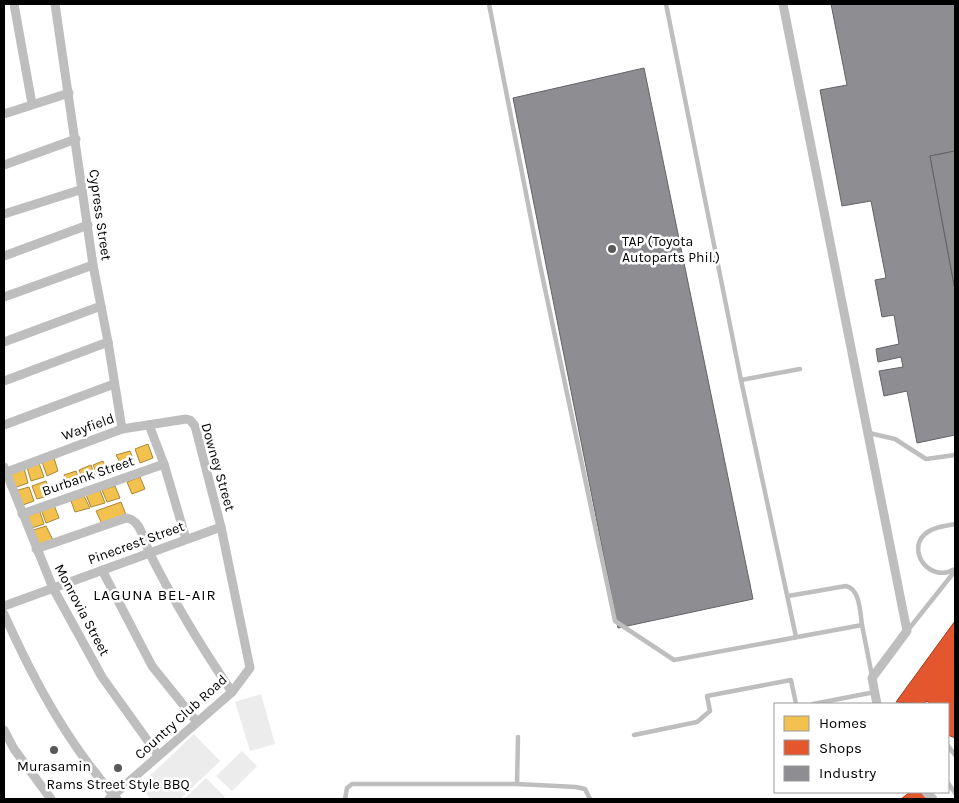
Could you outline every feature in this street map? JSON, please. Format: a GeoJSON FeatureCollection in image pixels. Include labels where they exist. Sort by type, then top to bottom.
{"type":"FeatureCollection","features":[{"type":"Feature","properties":{"kind":"street"},"geometry":{"type":"LineString","coordinates":[[14,4],[32,104]]}},
{"type":"Feature","properties":{"kind":"street","name":"Cypress Street"},"geometry":{"type":"LineString","coordinates":[[55,4],[93,265],[122,429]]}},
{"type":"Feature","properties":{"kind":"street"},"geometry":{"type":"LineString","coordinates":[[783,4],[908,631],[872,678],[877,703]]}},
{"type":"Feature","properties":{"kind":"street"},"geometry":{"type":"LineString","coordinates":[[4,114],[69,92]]}},
{"type":"Feature","properties":{"kind":"street"},"geometry":{"type":"LineString","coordinates":[[4,165],[76,139]]}},
{"type":"Feature","properties":{"kind":"street"},"geometry":{"type":"LineString","coordinates":[[4,214],[83,189]]}},
{"type":"Feature","properties":{"kind":"street"},"geometry":{"type":"LineString","coordinates":[[4,256],[88,225]]}},
{"type":"Feature","properties":{"kind":"street"},"geometry":{"type":"LineString","coordinates":[[4,297],[93,265]]}},
{"type":"Feature","properties":{"kind":"street"},"geometry":{"type":"LineString","coordinates":[[4,342],[101,306]]}},
{"type":"Feature","properties":{"kind":"street"},"geometry":{"type":"LineString","coordinates":[[4,381],[108,342]]}},
{"type":"Feature","properties":{"kind":"street"},"geometry":{"type":"LineString","coordinates":[[4,425],[114,384]]}},
{"type":"Feature","properties":{"kind":"street","name":"Wayfield"},"geometry":{"type":"LineString","coordinates":[[4,471],[122,429],[186,419]]}},
{"type":"Feature","properties":{"kind":"street","name":"Downey Street"},"geometry":{"type":"LineString","coordinates":[[186,419],[190,420],[195,426],[221,527]]}},
{"type":"Feature","properties":{"kind":"street"},"geometry":{"type":"LineString","coordinates":[[149,425],[164,464],[186,540]]}},
{"type":"Feature","properties":{"kind":"street","name":"Burbank Street"},"geometry":{"type":"LineString","coordinates":[[22,514],[164,464]]}},
{"type":"Feature","properties":{"kind":"street","name":"Monrovia Street"},"geometry":{"type":"LineString","coordinates":[[4,471],[53,588],[102,677],[158,755]]}},
{"type":"Feature","properties":{"kind":"street"},"geometry":{"type":"LineString","coordinates":[[36,549],[126,518],[136,522],[149,553],[205,652],[232,692]]}},
{"type":"Feature","properties":{"kind":"street","name":"Pinecrest Street"},"geometry":{"type":"LineString","coordinates":[[4,606],[221,527]]}},
{"type":"Feature","properties":{"kind":"street","name":"Country Club Road"},"geometry":{"type":"LineString","coordinates":[[114,798],[158,755],[232,692],[247,674],[250,662],[221,527]]}},
{"type":"Feature","properties":{"kind":"street"},"geometry":{"type":"LineString","coordinates":[[102,570],[152,666],[197,722]]}},
{"type":"Feature","properties":{"kind":"street"},"geometry":{"type":"LineString","coordinates":[[4,614],[30,672],[57,719],[114,798]]}},
{"type":"Feature","properties":{"kind":"street"},"geometry":{"type":"LineString","coordinates":[[4,730],[14,749],[51,799]]}},
{"type":"Feature","properties":{"kind":"lane"},"geometry":{"type":"LineString","coordinates":[[489,4],[538,255],[615,621],[674,660],[862,625]]}},
{"type":"Feature","properties":{"kind":"lane"},"geometry":{"type":"LineString","coordinates":[[666,4],[741,380],[796,637]]}},
{"type":"Feature","properties":{"kind":"lane"},"geometry":{"type":"LineString","coordinates":[[741,380],[800,369]]}},
{"type":"Feature","properties":{"kind":"lane"},"geometry":{"type":"LineString","coordinates":[[869,433],[896,439],[926,459],[955,455]]}},
{"type":"Feature","properties":{"kind":"lane"},"geometry":{"type":"LineString","coordinates":[[955,524],[939,526],[925,534],[920,541],[920,557],[932,572],[942,574],[955,570]]}},
{"type":"Feature","properties":{"kind":"lane"},"geometry":{"type":"LineString","coordinates":[[908,631],[955,570]]}},
{"type":"Feature","properties":{"kind":"lane"},"geometry":{"type":"LineString","coordinates":[[788,596],[846,586],[852,587],[856,591],[872,678]]}},
{"type":"Feature","properties":{"kind":"lane"},"geometry":{"type":"LineString","coordinates":[[634,735],[697,722],[710,711],[707,696],[781,681],[791,680],[796,703]]}},
{"type":"Feature","properties":{"kind":"lane"},"geometry":{"type":"LineString","coordinates":[[818,703],[875,692]]}},
{"type":"Feature","properties":{"kind":"lane"},"geometry":{"type":"LineString","coordinates":[[517,784],[518,737]]}},
{"type":"Feature","properties":{"kind":"lane"},"geometry":{"type":"LineString","coordinates":[[345,799],[347,788],[352,784],[517,784],[576,787],[585,789],[590,799]]}},
{"type":"Feature","properties":{"kind":"shaded area"},"geometry":{"type":"Polygon","coordinates":[[[261,694],[275,744],[250,751],[235,702],[261,694]]]}},
{"type":"Feature","properties":{"kind":"shaded area"},"geometry":{"type":"Polygon","coordinates":[[[194,734],[220,761],[180,799],[151,799],[139,786],[194,734]]]}},
{"type":"Feature","properties":{"kind":"shaded area"},"geometry":{"type":"Polygon","coordinates":[[[242,751],[257,766],[232,791],[216,776],[242,751]]]}},
{"type":"Feature","properties":{"kind":"shaded area"},"geometry":{"type":"Polygon","coordinates":[[[206,778],[225,797],[223,799],[184,799],[206,778]]]}},
{"type":"Feature","properties":{"kind":"building: Homes"},"geometry":{"type":"Polygon","coordinates":[[[148,444],[153,458],[140,463],[135,449],[148,444]]]}},
{"type":"Feature","properties":{"kind":"building: Homes"},"geometry":{"type":"Polygon","coordinates":[[[130,451],[135,464],[123,468],[116,455],[130,451]]]}},
{"type":"Feature","properties":{"kind":"building: Homes"},"geometry":{"type":"Polygon","coordinates":[[[54,458],[58,471],[47,476],[42,462],[54,458]]]}},
{"type":"Feature","properties":{"kind":"building: Homes"},"geometry":{"type":"Polygon","coordinates":[[[103,461],[109,474],[99,478],[93,465],[103,461]]]}},
{"type":"Feature","properties":{"kind":"building: Homes"},"geometry":{"type":"Polygon","coordinates":[[[39,463],[44,477],[31,481],[27,467],[39,463]]]}},
{"type":"Feature","properties":{"kind":"building: Homes"},"geometry":{"type":"Polygon","coordinates":[[[91,465],[96,479],[84,483],[79,470],[91,465]]]}},
{"type":"Feature","properties":{"kind":"building: Homes"},"geometry":{"type":"Polygon","coordinates":[[[24,468],[28,483],[14,488],[8,473],[24,468]]]}},
{"type":"Feature","properties":{"kind":"building: Homes"},"geometry":{"type":"Polygon","coordinates":[[[76,471],[81,484],[69,488],[64,475],[76,471]]]}},
{"type":"Feature","properties":{"kind":"building: Homes"},"geometry":{"type":"Polygon","coordinates":[[[140,477],[145,489],[132,494],[127,482],[140,477]]]}},
{"type":"Feature","properties":{"kind":"building: Homes"},"geometry":{"type":"Polygon","coordinates":[[[46,481],[51,495],[37,499],[32,486],[46,481]]]}},
{"type":"Feature","properties":{"kind":"building: Homes"},"geometry":{"type":"Polygon","coordinates":[[[115,486],[120,498],[107,502],[102,490],[115,486]]]}},
{"type":"Feature","properties":{"kind":"building: Homes"},"geometry":{"type":"Polygon","coordinates":[[[29,487],[34,501],[20,506],[15,491],[29,487]]]}},
{"type":"Feature","properties":{"kind":"building: Homes"},"geometry":{"type":"Polygon","coordinates":[[[100,490],[105,503],[91,507],[86,495],[100,490]]]}},
{"type":"Feature","properties":{"kind":"building: Homes"},"geometry":{"type":"Polygon","coordinates":[[[84,496],[90,508],[75,512],[71,501],[84,496]]]}},
{"type":"Feature","properties":{"kind":"building: Homes"},"geometry":{"type":"Polygon","coordinates":[[[121,502],[126,515],[102,524],[96,511],[121,502]]]}},
{"type":"Feature","properties":{"kind":"building: Homes"},"geometry":{"type":"Polygon","coordinates":[[[54,505],[59,518],[46,523],[41,509],[54,505]]]}},
{"type":"Feature","properties":{"kind":"building: Homes"},"geometry":{"type":"Polygon","coordinates":[[[39,509],[44,524],[29,529],[24,514],[39,509]]]}},
{"type":"Feature","properties":{"kind":"building: Homes"},"geometry":{"type":"Polygon","coordinates":[[[46,526],[53,540],[37,546],[30,531],[46,526]]]}},
{"type":"Feature","properties":{"kind":"building: Shops"},"geometry":{"type":"Polygon","coordinates":[[[955,621],[955,738],[949,735],[949,703],[929,703],[927,701],[924,703],[896,702],[955,621]]]}},
{"type":"Feature","properties":{"kind":"building: Shops"},"geometry":{"type":"Polygon","coordinates":[[[909,793],[922,793],[927,799],[901,799],[909,793]]]}},
{"type":"Feature","properties":{"kind":"building: Industry"},"geometry":{"type":"Polygon","coordinates":[[[831,4],[955,4],[955,151],[930,156],[955,290],[955,435],[917,443],[907,391],[884,396],[879,371],[903,367],[901,357],[878,362],[876,349],[899,344],[894,315],[882,317],[875,280],[886,278],[871,201],[842,206],[820,90],[847,85],[831,4]]]}},
{"type":"Feature","properties":{"kind":"building: Industry","name":"TAP (Toyota Autoparts Phil.)"},"geometry":{"type":"Polygon","coordinates":[[[644,68],[753,599],[618,628],[513,98],[644,68]]]}},
{"type":"Feature","properties":{"kind":"building: Industry"},"geometry":{"type":"Polygon","coordinates":[[[955,151],[955,290],[930,156],[955,151]]]}},
{"type":"Feature","properties":{"kind":"place","name":"TAP (Toyota Autoparts Phil.)"},"geometry":{"type":"Point","coordinates":[612,249]}},
{"type":"Feature","properties":{"kind":"place","name":"Murasamin"},"geometry":{"type":"Point","coordinates":[54,750]}},
{"type":"Feature","properties":{"kind":"place","name":"Rams Street Style BBQ"},"geometry":{"type":"Point","coordinates":[118,768]}},
{"type":"Feature","properties":{"kind":"district","name":"LAGUNA BEL-AIR"},"geometry":{"type":"Point","coordinates":[155,595]}}]}
